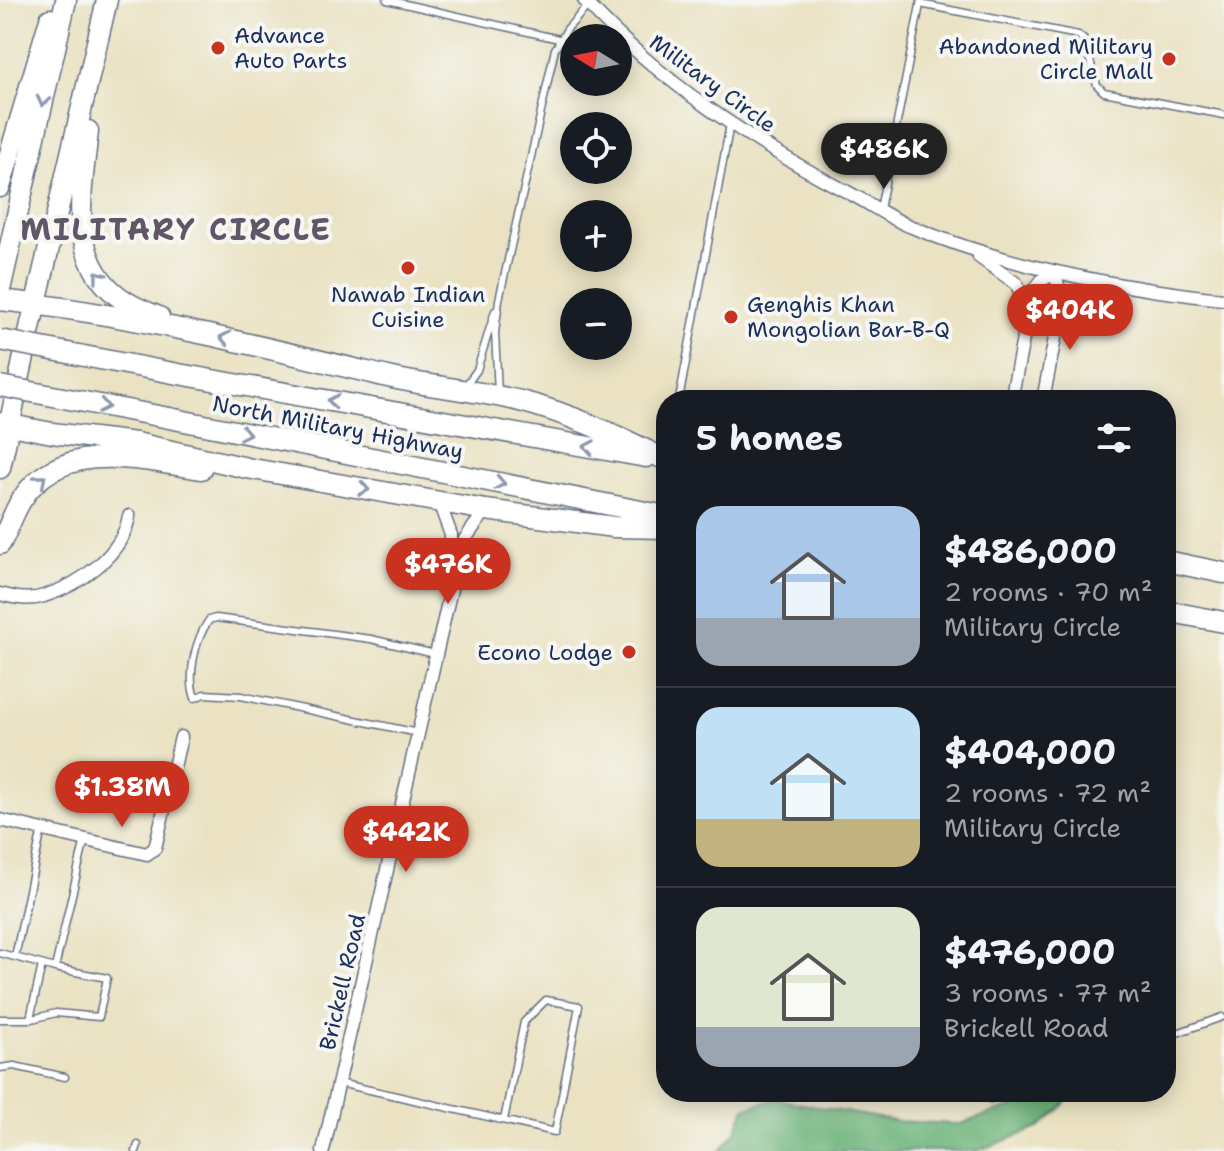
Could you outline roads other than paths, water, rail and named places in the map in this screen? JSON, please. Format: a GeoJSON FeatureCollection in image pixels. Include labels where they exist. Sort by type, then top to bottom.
{"type":"FeatureCollection","features":[{"type":"Feature","properties":{"kind":"main road"},"geometry":{"type":"LineString","coordinates":[[0,187],[55,0]]}},
{"type":"Feature","properties":{"kind":"main road"},"geometry":{"type":"LineString","coordinates":[[0,290],[66,0]]}},
{"type":"Feature","properties":{"kind":"main road"},"geometry":{"type":"LineString","coordinates":[[0,468],[4,424],[36,304],[107,0]]}},
{"type":"Feature","properties":{"kind":"main road"},"geometry":{"type":"LineString","coordinates":[[94,56],[82,198],[81,230],[87,259],[97,276],[119,297],[187,331]]}},
{"type":"Feature","properties":{"kind":"main road"},"geometry":{"type":"LineString","coordinates":[[0,300],[187,331],[398,379],[498,396],[605,429],[656,455]]}},
{"type":"Feature","properties":{"kind":"main road","name":"North Military Highway"},"geometry":{"type":"LineString","coordinates":[[0,340],[656,458]]}},
{"type":"Feature","properties":{"kind":"main road","name":"North Military Highway"},"geometry":{"type":"LineString","coordinates":[[0,386],[656,514]]}},
{"type":"Feature","properties":{"kind":"main road"},"geometry":{"type":"LineString","coordinates":[[4,424],[136,443],[247,468],[486,510],[614,527],[656,528]]}},
{"type":"Feature","properties":{"kind":"main road"},"geometry":{"type":"LineString","coordinates":[[0,544],[23,497],[36,483],[68,463],[88,458],[108,457],[329,483]]}},
{"type":"Feature","properties":{"kind":"main road"},"geometry":{"type":"LineString","coordinates":[[1176,563],[1224,573]]}},
{"type":"Feature","properties":{"kind":"main road"},"geometry":{"type":"LineString","coordinates":[[1176,613],[1224,622]]}},
{"type":"Feature","properties":{"kind":"street","name":"Military Circle"},"geometry":{"type":"LineString","coordinates":[[589,2],[644,61],[730,124],[758,143],[908,225],[959,245],[1055,273],[1179,296],[1224,299]]}},
{"type":"Feature","properties":{"kind":"street","name":"Military Circle"},"geometry":{"type":"LineString","coordinates":[[959,245],[998,268],[1017,284],[1028,317]]}},
{"type":"Feature","properties":{"kind":"street","name":"Military Circle"},"geometry":{"type":"LineString","coordinates":[[1045,390],[1062,302],[1055,273]]}},
{"type":"Feature","properties":{"kind":"street"},"geometry":{"type":"LineString","coordinates":[[1013,390],[1032,293],[1037,284],[1055,273]]}},
{"type":"Feature","properties":{"kind":"street","name":"Military Circle"},"geometry":{"type":"LineString","coordinates":[[1057,328],[1078,297],[1096,288],[1116,285]]}},
{"type":"Feature","properties":{"kind":"street","name":"Brickell Road"},"geometry":{"type":"LineString","coordinates":[[439,502],[451,535],[451,589]]}},
{"type":"Feature","properties":{"kind":"street","name":"Brickell Road"},"geometry":{"type":"LineString","coordinates":[[323,1151],[451,589],[465,539],[486,510]]}},
{"type":"Feature","properties":{"kind":"street"},"geometry":{"type":"LineString","coordinates":[[0,594],[27,599],[43,597],[76,580],[110,556],[122,540],[129,516]]}},
{"type":"Feature","properties":{"kind":"street"},"geometry":{"type":"LineString","coordinates":[[0,820],[147,854],[155,848],[181,737]]}},
{"type":"Feature","properties":{"kind":"lane"},"geometry":{"type":"LineString","coordinates":[[387,0],[559,39]]}},
{"type":"Feature","properties":{"kind":"lane"},"geometry":{"type":"LineString","coordinates":[[462,390],[477,370],[499,300],[555,49],[559,39],[589,2]]}},
{"type":"Feature","properties":{"kind":"lane"},"geometry":{"type":"LineString","coordinates":[[880,209],[921,2],[1078,35],[1084,40],[1097,85],[1104,92],[1224,115]]}},
{"type":"Feature","properties":{"kind":"lane"},"geometry":{"type":"LineString","coordinates":[[681,390],[730,124]]}},
{"type":"Feature","properties":{"kind":"lane"},"geometry":{"type":"LineString","coordinates":[[498,396],[495,333],[499,300]]}},
{"type":"Feature","properties":{"kind":"lane"},"geometry":{"type":"LineString","coordinates":[[418,733],[241,696],[204,694],[195,698],[191,686],[192,668],[204,626],[216,618],[371,639],[436,654]]}},
{"type":"Feature","properties":{"kind":"lane"},"geometry":{"type":"LineString","coordinates":[[15,957],[42,829]]}},
{"type":"Feature","properties":{"kind":"lane"},"geometry":{"type":"LineString","coordinates":[[55,968],[85,839]]}},
{"type":"Feature","properties":{"kind":"lane"},"geometry":{"type":"LineString","coordinates":[[0,953],[107,978],[99,1017],[56,1013],[30,1019],[0,1019]]}},
{"type":"Feature","properties":{"kind":"lane"},"geometry":{"type":"LineString","coordinates":[[30,1019],[42,965]]}},
{"type":"Feature","properties":{"kind":"lane"},"geometry":{"type":"LineString","coordinates":[[339,1083],[555,1132],[579,1006],[546,1000],[524,1022],[504,1120]]}},
{"type":"Feature","properties":{"kind":"lane"},"geometry":{"type":"LineString","coordinates":[[1176,1033],[1222,1017]]}},
{"type":"Feature","properties":{"kind":"lane"},"geometry":{"type":"LineString","coordinates":[[0,1068],[14,1066],[65,1077]]}},
{"type":"Feature","properties":{"kind":"place","name":"Advance Auto Parts"},"geometry":{"type":"Point","coordinates":[218,48]}},
{"type":"Feature","properties":{"kind":"place","name":"Abandoned Military Circle Mall"},"geometry":{"type":"Point","coordinates":[1169,59]}},
{"type":"Feature","properties":{"kind":"place","name":"Nawab Indian Cuisine"},"geometry":{"type":"Point","coordinates":[408,268]}},
{"type":"Feature","properties":{"kind":"place","name":"Genghis Khan Mongolian Bar-B-Q"},"geometry":{"type":"Point","coordinates":[731,317]}},
{"type":"Feature","properties":{"kind":"place","name":"Econo Lodge"},"geometry":{"type":"Point","coordinates":[629,652]}},
{"type":"Feature","properties":{"kind":"district","name":"MILITARY CIRCLE"},"geometry":{"type":"Point","coordinates":[176,230]}}]}
